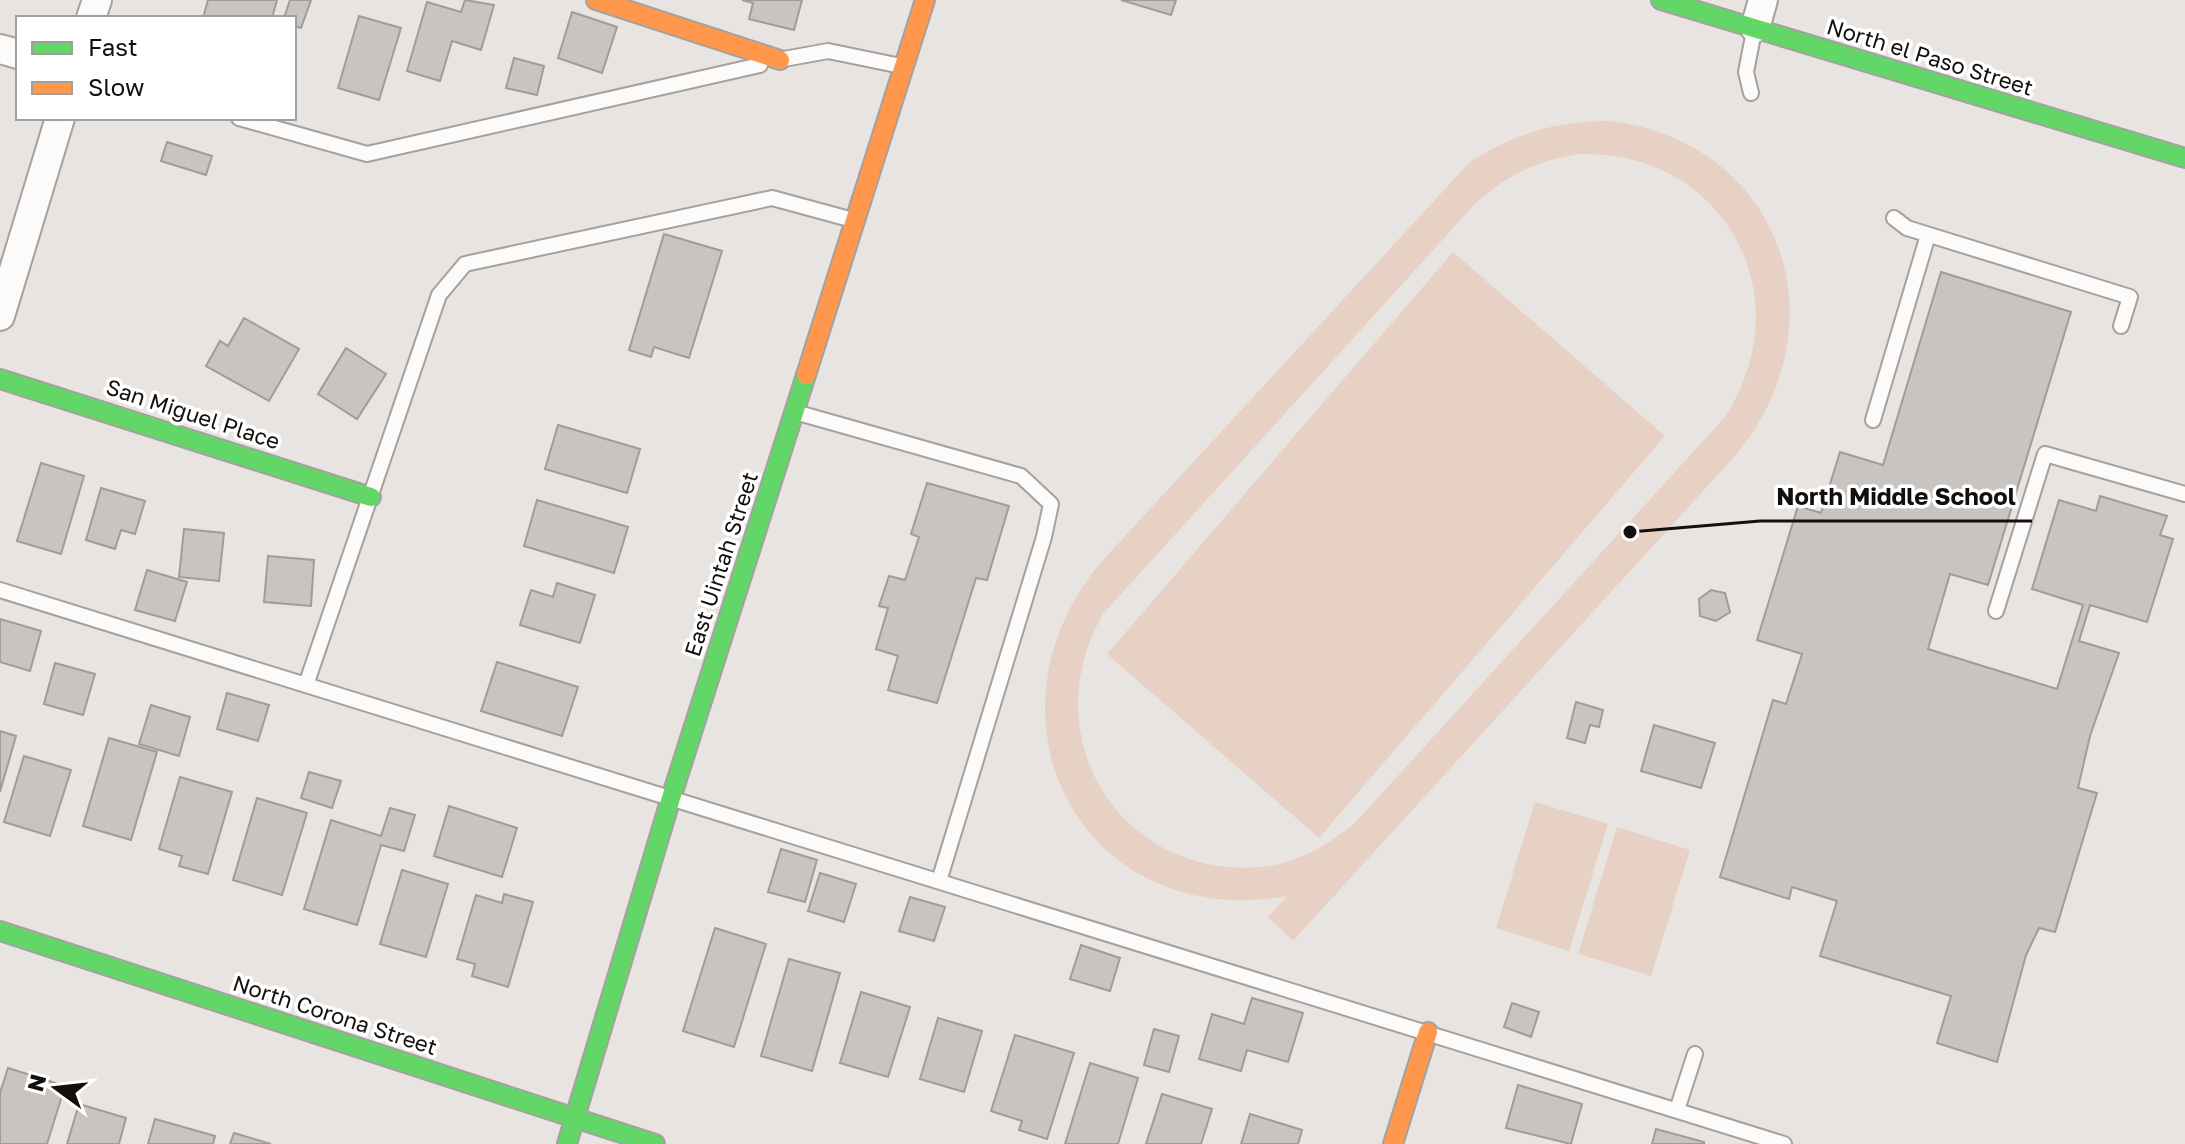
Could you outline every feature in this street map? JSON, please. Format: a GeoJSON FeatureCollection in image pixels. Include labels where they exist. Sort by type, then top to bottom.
{"type":"FeatureCollection","features":[{"type":"Feature","properties":{"kind":"street"},"geometry":{"type":"LineString","coordinates":[[596,0],[671,18],[780,60]]}},
{"type":"Feature","properties":{"kind":"street","name":"East Uintah Street"},"geometry":{"type":"LineString","coordinates":[[567,1144],[671,798],[925,0]]}},
{"type":"Feature","properties":{"kind":"street","name":"North el Paso Street"},"geometry":{"type":"LineString","coordinates":[[1661,0],[2185,158]]}},
{"type":"Feature","properties":{"kind":"street"},"geometry":{"type":"LineString","coordinates":[[1755,28],[1763,0]]}},
{"type":"Feature","properties":{"kind":"street"},"geometry":{"type":"LineString","coordinates":[[0,316],[6,272],[59,120]]}},
{"type":"Feature","properties":{"kind":"street","name":"San Miguel Place"},"geometry":{"type":"LineString","coordinates":[[0,379],[371,497]]}},
{"type":"Feature","properties":{"kind":"street","name":"North Corona Street"},"geometry":{"type":"LineString","coordinates":[[0,931],[655,1144]]}},
{"type":"Feature","properties":{"kind":"street"},"geometry":{"type":"LineString","coordinates":[[1393,1144],[1428,1032]]}},
{"type":"Feature","properties":{"kind":"lane"},"geometry":{"type":"LineString","coordinates":[[1751,93],[1746,72],[1755,28]]}},
{"type":"Feature","properties":{"kind":"lane"},"geometry":{"type":"LineString","coordinates":[[246,120],[367,154],[828,51],[904,67]]}},
{"type":"Feature","properties":{"kind":"lane"},"geometry":{"type":"LineString","coordinates":[[306,685],[439,295],[465,264],[772,198],[855,221]]}},
{"type":"Feature","properties":{"kind":"lane"},"geometry":{"type":"LineString","coordinates":[[1894,218],[1907,228],[2130,297],[2121,326]]}},
{"type":"Feature","properties":{"kind":"lane"},"geometry":{"type":"LineString","coordinates":[[1873,420],[1928,235]]}},
{"type":"Feature","properties":{"kind":"lane"},"geometry":{"type":"LineString","coordinates":[[795,412],[1021,476],[1040,490],[1051,504],[1044,537],[939,881]]}},
{"type":"Feature","properties":{"kind":"lane"},"geometry":{"type":"LineString","coordinates":[[1996,611],[2045,454],[2185,494]]}},
{"type":"Feature","properties":{"kind":"lane"},"geometry":{"type":"LineString","coordinates":[[0,590],[1784,1144]]}},
{"type":"Feature","properties":{"kind":"lane"},"geometry":{"type":"LineString","coordinates":[[1677,1110],[1695,1054]]}},
{"type":"Feature","properties":{"kind":"shaded area"},"geometry":{"type":"Polygon","coordinates":[[[1609,121],[1669,136],[1717,163],[1754,201],[1778,247],[1789,298],[1786,351],[1768,405],[1735,456],[1293,941],[1268,917],[1287,896],[1215,899],[1153,881],[1104,847],[1068,801],[1048,745],[1046,684],[1064,622],[1102,561],[1469,163],[1502,144],[1536,131],[1609,121]],[[1580,154],[1536,165],[1511,177],[1475,204],[1103,614],[1086,653],[1079,693],[1080,732],[1091,769],[1110,802],[1137,830],[1171,852],[1212,865],[1241,868],[1290,861],[1338,836],[1353,825],[1725,417],[1747,371],[1756,325],[1752,280],[1736,239],[1710,204],[1675,177],[1631,159],[1580,154]]]}},
{"type":"Feature","properties":{"kind":"shaded area"},"geometry":{"type":"Polygon","coordinates":[[[1453,252],[1665,436],[1319,838],[1107,654],[1453,252]]]}},
{"type":"Feature","properties":{"kind":"shaded area"},"geometry":{"type":"Polygon","coordinates":[[[1535,802],[1608,824],[1569,951],[1496,928],[1535,802]]]}},
{"type":"Feature","properties":{"kind":"shaded area"},"geometry":{"type":"Polygon","coordinates":[[[1617,827],[1690,850],[1651,976],[1578,954],[1617,827]]]}},
{"type":"Feature","properties":{"kind":"building"},"geometry":{"type":"Polygon","coordinates":[[[208,0],[277,0],[273,16],[204,16],[208,0]]]}},
{"type":"Feature","properties":{"kind":"building"},"geometry":{"type":"Polygon","coordinates":[[[290,0],[311,0],[301,28],[296,27],[296,16],[285,16],[290,0]]]}},
{"type":"Feature","properties":{"kind":"building"},"geometry":{"type":"Polygon","coordinates":[[[465,0],[494,5],[481,50],[452,41],[440,81],[407,71],[427,2],[461,12],[465,0]]]}},
{"type":"Feature","properties":{"kind":"building"},"geometry":{"type":"Polygon","coordinates":[[[742,0],[802,0],[794,30],[749,19],[753,3],[742,0]]]}},
{"type":"Feature","properties":{"kind":"building"},"geometry":{"type":"Polygon","coordinates":[[[1121,0],[1176,0],[1171,15],[1121,0]]]}},
{"type":"Feature","properties":{"kind":"building"},"geometry":{"type":"Polygon","coordinates":[[[572,12],[617,27],[602,73],[558,58],[572,12]]]}},
{"type":"Feature","properties":{"kind":"building"},"geometry":{"type":"Polygon","coordinates":[[[359,16],[401,28],[379,100],[338,88],[359,16]]]}},
{"type":"Feature","properties":{"kind":"building"},"geometry":{"type":"Polygon","coordinates":[[[514,58],[544,66],[537,95],[506,88],[514,58]]]}},
{"type":"Feature","properties":{"kind":"building"},"geometry":{"type":"Polygon","coordinates":[[[167,142],[212,156],[206,175],[161,161],[167,142]]]}},
{"type":"Feature","properties":{"kind":"building"},"geometry":{"type":"Polygon","coordinates":[[[664,234],[722,251],[689,358],[654,347],[651,357],[629,350],[664,234]]]}},
{"type":"Feature","properties":{"kind":"building"},"geometry":{"type":"Polygon","coordinates":[[[1941,272],[2071,312],[1988,585],[1950,574],[1928,649],[2057,689],[2083,605],[2032,589],[2059,500],[2096,511],[2100,496],[2167,516],[2160,535],[2173,539],[2147,622],[2090,605],[2079,641],[2119,653],[2090,736],[2078,788],[2097,793],[2055,932],[2039,928],[2026,955],[1997,1062],[1937,1043],[1951,996],[1820,956],[1837,901],[1792,887],[1789,899],[1720,877],[1773,700],[1786,704],[1802,654],[1757,640],[1798,506],[1821,513],[1840,452],[1883,465],[1941,272]]]}},
{"type":"Feature","properties":{"kind":"building"},"geometry":{"type":"Polygon","coordinates":[[[244,318],[299,349],[269,401],[206,366],[220,341],[228,346],[244,318]]]}},
{"type":"Feature","properties":{"kind":"building"},"geometry":{"type":"Polygon","coordinates":[[[346,348],[386,374],[357,419],[318,394],[346,348]]]}},
{"type":"Feature","properties":{"kind":"building"},"geometry":{"type":"Polygon","coordinates":[[[558,425],[640,449],[627,493],[545,469],[558,425]]]}},
{"type":"Feature","properties":{"kind":"building"},"geometry":{"type":"Polygon","coordinates":[[[41,463],[84,476],[61,554],[17,541],[41,463]]]}},
{"type":"Feature","properties":{"kind":"building"},"geometry":{"type":"Polygon","coordinates":[[[927,483],[1009,506],[987,580],[976,578],[937,703],[888,690],[898,656],[876,649],[888,608],[879,606],[889,576],[905,580],[919,537],[911,534],[927,483]]]}},
{"type":"Feature","properties":{"kind":"building"},"geometry":{"type":"Polygon","coordinates":[[[101,488],[145,501],[135,534],[121,530],[115,549],[86,540],[101,488]]]}},
{"type":"Feature","properties":{"kind":"building"},"geometry":{"type":"Polygon","coordinates":[[[537,500],[628,527],[614,573],[524,546],[537,500]]]}},
{"type":"Feature","properties":{"kind":"building"},"geometry":{"type":"Polygon","coordinates":[[[184,529],[224,533],[219,581],[179,577],[184,529]]]}},
{"type":"Feature","properties":{"kind":"building"},"geometry":{"type":"Polygon","coordinates":[[[268,556],[314,560],[311,606],[264,602],[268,556]]]}},
{"type":"Feature","properties":{"kind":"building"},"geometry":{"type":"Polygon","coordinates":[[[147,570],[187,582],[175,621],[135,610],[147,570]]]}},
{"type":"Feature","properties":{"kind":"building"},"geometry":{"type":"Polygon","coordinates":[[[557,583],[595,595],[580,643],[520,625],[531,590],[553,597],[557,583]]]}},
{"type":"Feature","properties":{"kind":"building"},"geometry":{"type":"Polygon","coordinates":[[[1711,590],[1725,593],[1730,612],[1716,621],[1700,616],[1699,599],[1711,590]]]}},
{"type":"Feature","properties":{"kind":"building"},"geometry":{"type":"Polygon","coordinates":[[[0,619],[41,631],[30,671],[0,662],[0,619]]]}},
{"type":"Feature","properties":{"kind":"building"},"geometry":{"type":"Polygon","coordinates":[[[497,662],[578,687],[562,736],[481,711],[497,662]]]}},
{"type":"Feature","properties":{"kind":"building"},"geometry":{"type":"Polygon","coordinates":[[[55,663],[95,674],[83,715],[44,704],[55,663]]]}},
{"type":"Feature","properties":{"kind":"building"},"geometry":{"type":"Polygon","coordinates":[[[227,693],[269,705],[258,741],[217,729],[227,693]]]}},
{"type":"Feature","properties":{"kind":"building"},"geometry":{"type":"Polygon","coordinates":[[[1576,702],[1603,710],[1599,727],[1590,725],[1585,743],[1567,738],[1576,702]]]}},
{"type":"Feature","properties":{"kind":"building"},"geometry":{"type":"Polygon","coordinates":[[[151,705],[190,717],[179,756],[139,744],[151,705]]]}},
{"type":"Feature","properties":{"kind":"building"},"geometry":{"type":"Polygon","coordinates":[[[1654,725],[1715,743],[1701,788],[1641,771],[1654,725]]]}},
{"type":"Feature","properties":{"kind":"building"},"geometry":{"type":"Polygon","coordinates":[[[0,731],[16,736],[0,792],[0,731]]]}},
{"type":"Feature","properties":{"kind":"building"},"geometry":{"type":"Polygon","coordinates":[[[109,738],[157,752],[131,840],[83,826],[109,738]]]}},
{"type":"Feature","properties":{"kind":"building"},"geometry":{"type":"Polygon","coordinates":[[[24,756],[71,770],[50,836],[4,822],[24,756]]]}},
{"type":"Feature","properties":{"kind":"building"},"geometry":{"type":"Polygon","coordinates":[[[309,772],[341,781],[332,808],[301,798],[309,772]]]}},
{"type":"Feature","properties":{"kind":"building"},"geometry":{"type":"Polygon","coordinates":[[[180,777],[232,792],[208,874],[179,866],[182,856],[159,849],[180,777]]]}},
{"type":"Feature","properties":{"kind":"building"},"geometry":{"type":"Polygon","coordinates":[[[257,798],[307,813],[282,895],[233,880],[257,798]]]}},
{"type":"Feature","properties":{"kind":"building"},"geometry":{"type":"Polygon","coordinates":[[[449,806],[517,828],[502,877],[434,856],[449,806]]]}},
{"type":"Feature","properties":{"kind":"building"},"geometry":{"type":"Polygon","coordinates":[[[390,808],[415,815],[404,851],[381,845],[357,925],[304,909],[331,820],[381,836],[390,808]]]}},
{"type":"Feature","properties":{"kind":"building"},"geometry":{"type":"Polygon","coordinates":[[[781,849],[817,860],[805,902],[768,892],[781,849]]]}},
{"type":"Feature","properties":{"kind":"building"},"geometry":{"type":"Polygon","coordinates":[[[402,870],[448,884],[426,957],[380,944],[402,870]]]}},
{"type":"Feature","properties":{"kind":"building"},"geometry":{"type":"Polygon","coordinates":[[[820,873],[856,884],[844,922],[808,911],[820,873]]]}},
{"type":"Feature","properties":{"kind":"building"},"geometry":{"type":"Polygon","coordinates":[[[504,894],[533,902],[508,987],[472,976],[475,964],[457,959],[476,895],[502,903],[504,894]]]}},
{"type":"Feature","properties":{"kind":"building"},"geometry":{"type":"Polygon","coordinates":[[[910,897],[945,907],[934,941],[899,931],[910,897]]]}},
{"type":"Feature","properties":{"kind":"building"},"geometry":{"type":"Polygon","coordinates":[[[715,928],[766,944],[734,1047],[683,1031],[715,928]]]}},
{"type":"Feature","properties":{"kind":"building"},"geometry":{"type":"Polygon","coordinates":[[[1081,945],[1120,958],[1110,991],[1070,979],[1081,945]]]}},
{"type":"Feature","properties":{"kind":"building"},"geometry":{"type":"Polygon","coordinates":[[[789,959],[840,973],[812,1071],[761,1056],[789,959]]]}},
{"type":"Feature","properties":{"kind":"building"},"geometry":{"type":"Polygon","coordinates":[[[861,992],[910,1007],[888,1077],[840,1063],[861,992]]]}},
{"type":"Feature","properties":{"kind":"building"},"geometry":{"type":"Polygon","coordinates":[[[1252,998],[1303,1013],[1288,1062],[1247,1050],[1241,1071],[1199,1059],[1212,1014],[1244,1024],[1252,998]]]}},
{"type":"Feature","properties":{"kind":"building"},"geometry":{"type":"Polygon","coordinates":[[[1512,1003],[1539,1012],[1531,1037],[1504,1027],[1512,1003]]]}},
{"type":"Feature","properties":{"kind":"building"},"geometry":{"type":"Polygon","coordinates":[[[938,1018],[982,1031],[964,1092],[920,1079],[938,1018]]]}},
{"type":"Feature","properties":{"kind":"building"},"geometry":{"type":"Polygon","coordinates":[[[1154,1029],[1179,1036],[1169,1072],[1144,1065],[1154,1029]]]}},
{"type":"Feature","properties":{"kind":"building"},"geometry":{"type":"Polygon","coordinates":[[[1015,1035],[1074,1053],[1047,1139],[1019,1130],[1022,1121],[991,1111],[1015,1035]]]}},
{"type":"Feature","properties":{"kind":"building"},"geometry":{"type":"Polygon","coordinates":[[[1090,1063],[1138,1078],[1118,1144],[1065,1144],[1090,1063]]]}},
{"type":"Feature","properties":{"kind":"building"},"geometry":{"type":"Polygon","coordinates":[[[8,1068],[65,1086],[47,1144],[0,1144],[0,1093],[8,1068]]]}},
{"type":"Feature","properties":{"kind":"building"},"geometry":{"type":"Polygon","coordinates":[[[1518,1085],[1582,1104],[1571,1144],[1506,1128],[1518,1085]]]}},
{"type":"Feature","properties":{"kind":"building"},"geometry":{"type":"Polygon","coordinates":[[[1162,1094],[1212,1109],[1201,1144],[1146,1144],[1162,1094]]]}},
{"type":"Feature","properties":{"kind":"building"},"geometry":{"type":"Polygon","coordinates":[[[79,1104],[126,1118],[119,1144],[67,1144],[79,1104]]]}},
{"type":"Feature","properties":{"kind":"building"},"geometry":{"type":"Polygon","coordinates":[[[1250,1114],[1302,1130],[1298,1144],[1241,1144],[1250,1114]]]}},
{"type":"Feature","properties":{"kind":"building"},"geometry":{"type":"Polygon","coordinates":[[[155,1119],[215,1136],[213,1144],[148,1144],[155,1119]]]}},
{"type":"Feature","properties":{"kind":"building"},"geometry":{"type":"Polygon","coordinates":[[[1656,1129],[1704,1142],[1704,1144],[1652,1144],[1656,1129]]]}},
{"type":"Feature","properties":{"kind":"building"},"geometry":{"type":"Polygon","coordinates":[[[234,1133],[271,1144],[230,1144],[234,1133]]]}},
{"type":"Feature","properties":{"kind":"traffic: fast"},"geometry":{"type":"LineString","coordinates":[[1661,0],[2185,158]]}},
{"type":"Feature","properties":{"kind":"traffic: fast"},"geometry":{"type":"LineString","coordinates":[[567,1144],[671,798],[806,375]]}},
{"type":"Feature","properties":{"kind":"traffic: fast"},"geometry":{"type":"LineString","coordinates":[[0,379],[371,497]]}},
{"type":"Feature","properties":{"kind":"traffic: fast"},"geometry":{"type":"LineString","coordinates":[[0,931],[655,1144]]}},
{"type":"Feature","properties":{"kind":"traffic: slow"},"geometry":{"type":"LineString","coordinates":[[596,0],[780,60]]}},
{"type":"Feature","properties":{"kind":"traffic: slow"},"geometry":{"type":"LineString","coordinates":[[806,375],[925,0]]}},
{"type":"Feature","properties":{"kind":"traffic: slow"},"geometry":{"type":"LineString","coordinates":[[1393,1144],[1428,1032]]}},
{"type":"Feature","properties":{"kind":"place","name":"North Middle School"},"geometry":{"type":"Point","coordinates":[1630,532]}}]}
